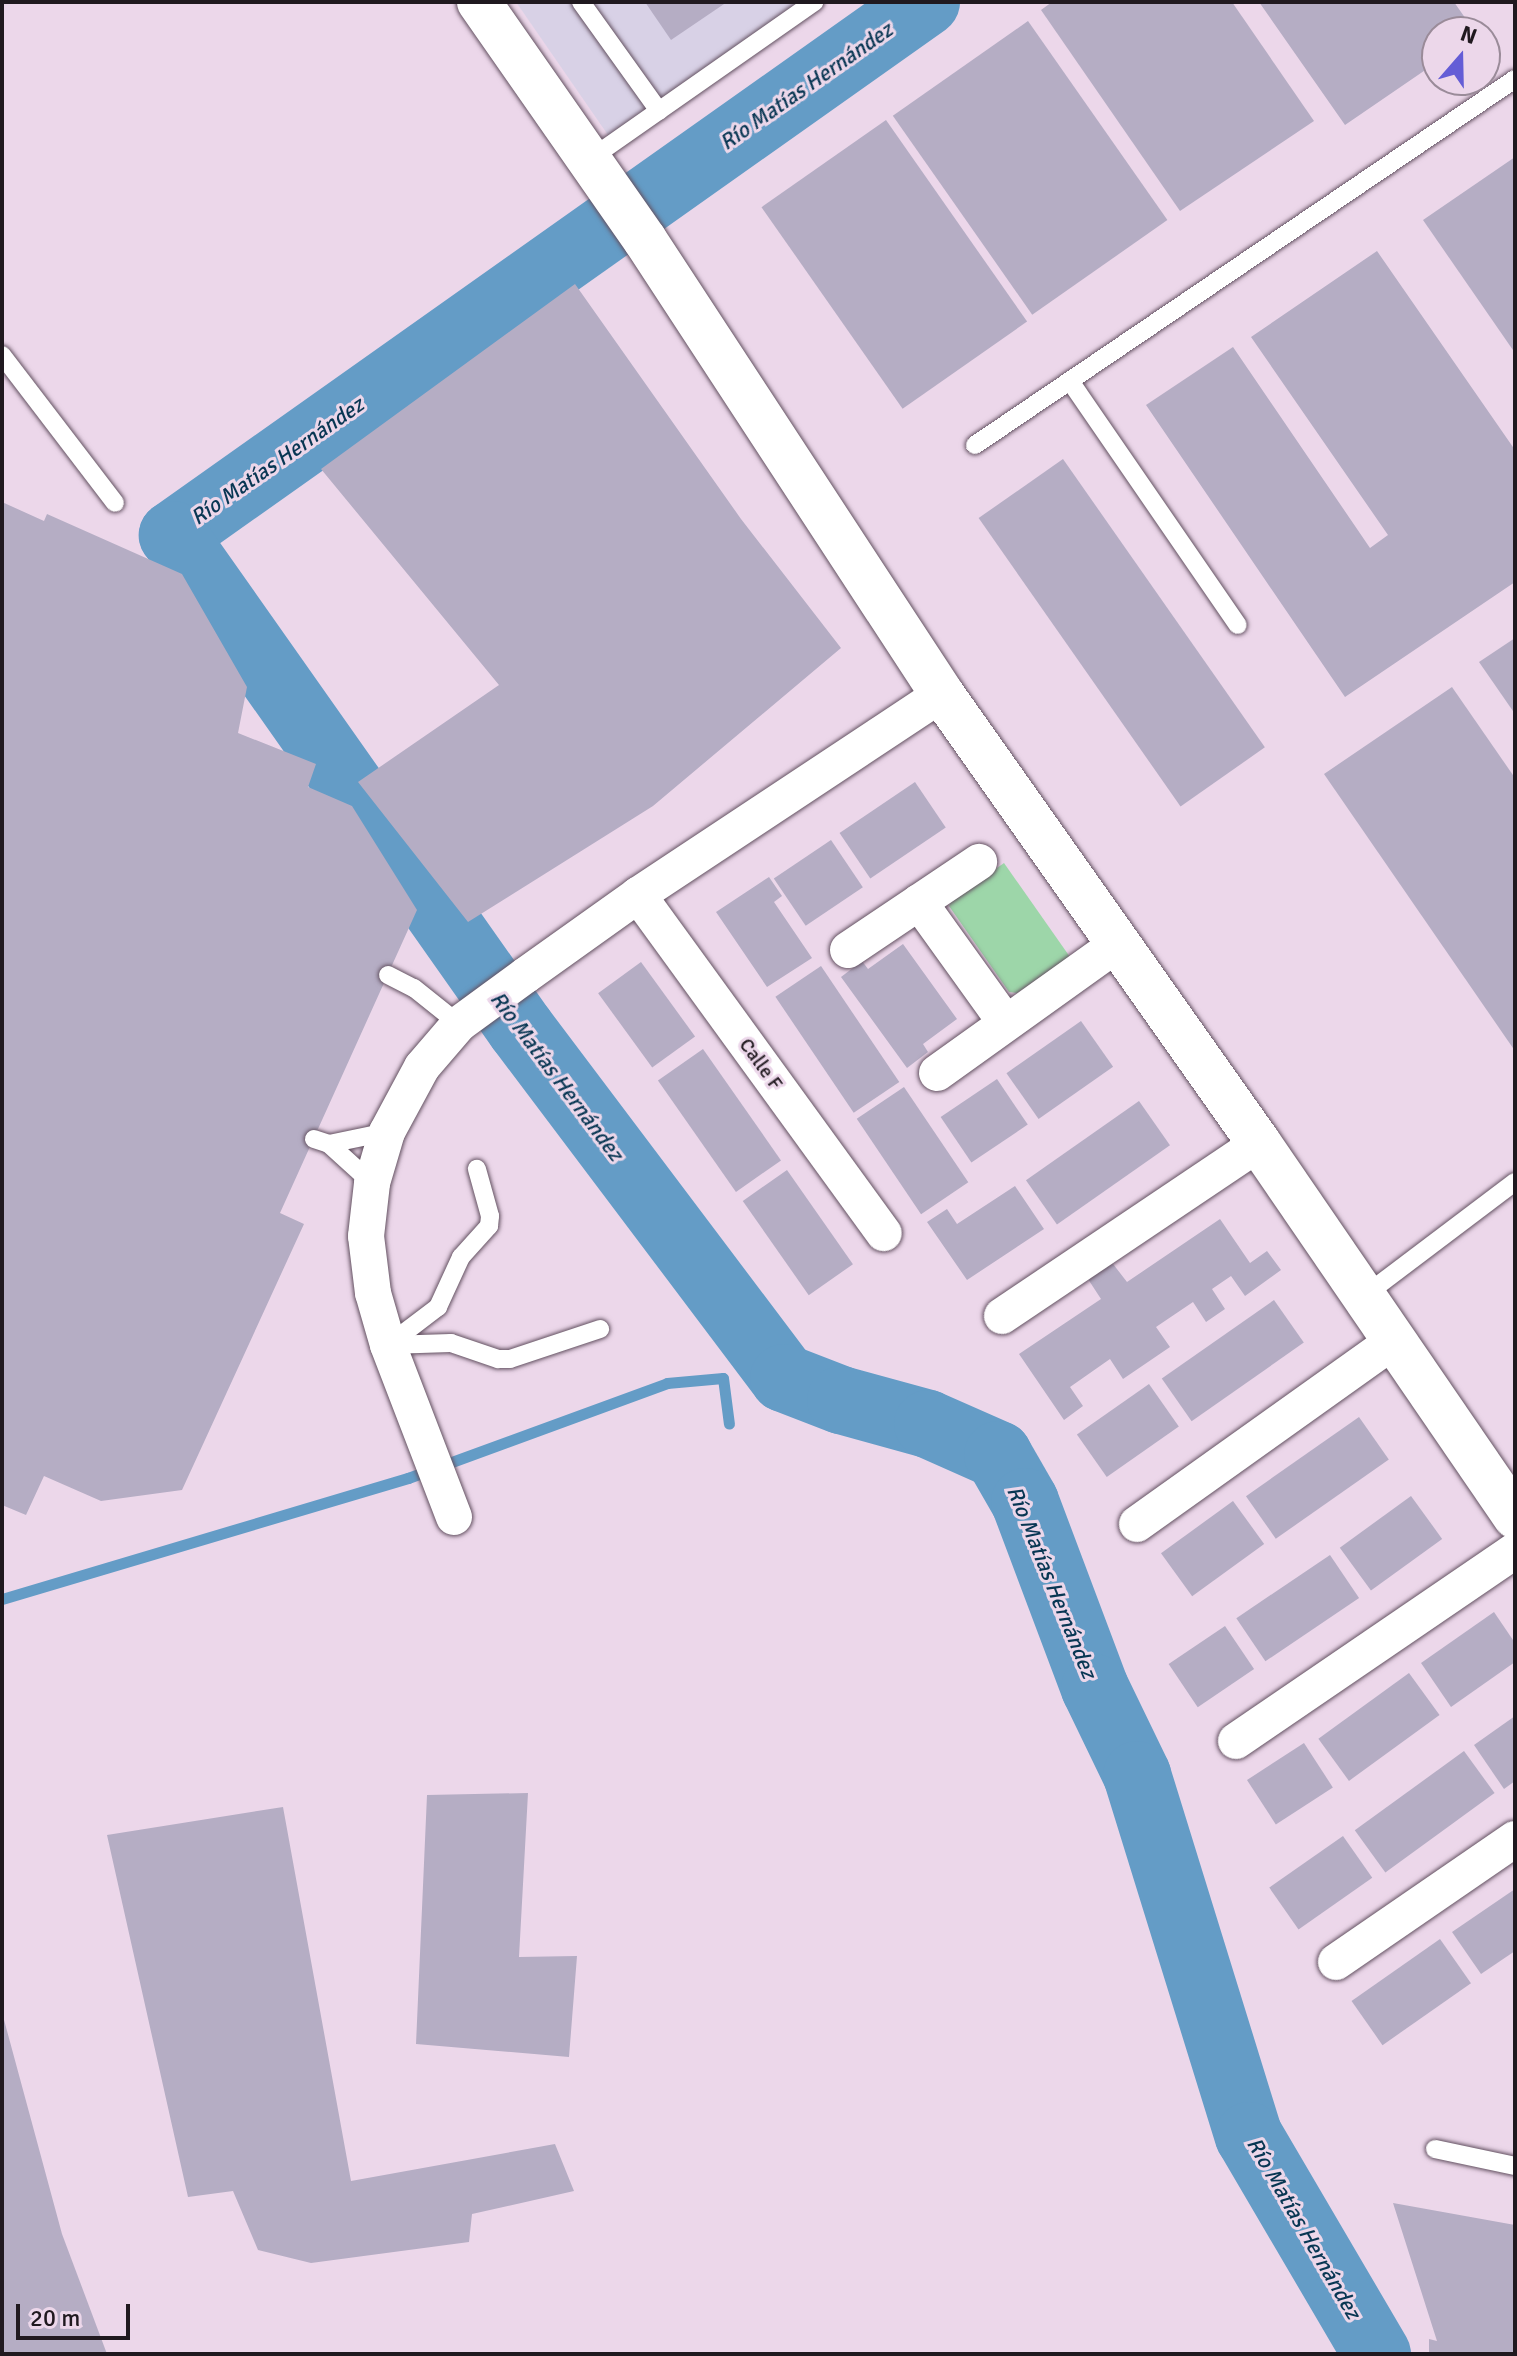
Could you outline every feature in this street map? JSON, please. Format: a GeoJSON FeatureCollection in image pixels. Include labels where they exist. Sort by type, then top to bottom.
{"type":"FeatureCollection","features":[{"type":"Feature","properties":{"kind":"street"},"geometry":{"type":"LineString","coordinates":[[479,2],[645,240],[942,694],[1259,1143],[1515,1517]]}},
{"type":"Feature","properties":{"kind":"street"},"geometry":{"type":"LineString","coordinates":[[451,1511],[388,1345],[373,1293],[366,1236],[372,1183],[387,1132],[422,1067],[470,1016],[526,975],[638,895],[942,694]]}},
{"type":"Feature","properties":{"kind":"street"},"geometry":{"type":"LineString","coordinates":[[848,950],[979,862]]}},
{"type":"Feature","properties":{"kind":"street","name":"Calle F"},"geometry":{"type":"LineString","coordinates":[[638,895],[884,1233]]}},
{"type":"Feature","properties":{"kind":"street"},"geometry":{"type":"LineString","coordinates":[[919,902],[1006,1023]]}},
{"type":"Feature","properties":{"kind":"street"},"geometry":{"type":"LineString","coordinates":[[937,1073],[1117,944]]}},
{"type":"Feature","properties":{"kind":"street"},"geometry":{"type":"LineString","coordinates":[[1002,1316],[1259,1143]]}},
{"type":"Feature","properties":{"kind":"street"},"geometry":{"type":"LineString","coordinates":[[1137,1524],[1394,1341]]}},
{"type":"Feature","properties":{"kind":"street"},"geometry":{"type":"LineString","coordinates":[[1236,1741],[1515,1551]]}},
{"type":"Feature","properties":{"kind":"street"},"geometry":{"type":"LineString","coordinates":[[1336,1962],[1515,1839]]}},
{"type":"Feature","properties":{"kind":"lane"},"geometry":{"type":"LineString","coordinates":[[581,2],[659,111]]}},
{"type":"Feature","properties":{"kind":"lane"},"geometry":{"type":"LineString","coordinates":[[599,172],[659,111],[814,2]]}},
{"type":"Feature","properties":{"kind":"lane"},"geometry":{"type":"LineString","coordinates":[[975,445],[1515,79]]}},
{"type":"Feature","properties":{"kind":"lane"},"geometry":{"type":"LineString","coordinates":[[2,355],[115,503]]}},
{"type":"Feature","properties":{"kind":"lane"},"geometry":{"type":"LineString","coordinates":[[1070,381],[1238,625]]}},
{"type":"Feature","properties":{"kind":"lane"},"geometry":{"type":"LineString","coordinates":[[388,975],[470,1016]]}},
{"type":"Feature","properties":{"kind":"lane"},"geometry":{"type":"LineString","coordinates":[[372,1183],[322,1141],[387,1132]]}},
{"type":"Feature","properties":{"kind":"lane"},"geometry":{"type":"LineString","coordinates":[[388,1345],[438,1307],[461,1257],[489,1226],[490,1216],[477,1169]]}},
{"type":"Feature","properties":{"kind":"lane"},"geometry":{"type":"LineString","coordinates":[[1364,1296],[1515,1182]]}},
{"type":"Feature","properties":{"kind":"lane"},"geometry":{"type":"LineString","coordinates":[[388,1345],[451,1343],[498,1359],[510,1359],[600,1329]]}},
{"type":"Feature","properties":{"kind":"lane"},"geometry":{"type":"LineString","coordinates":[[1435,2149],[1515,2166]]}},
{"type":"Feature","properties":{"kind":"shaded area"},"geometry":{"type":"Polygon","coordinates":[[[516,2],[827,2],[617,148],[516,2]]]}},
{"type":"Feature","properties":{"kind":"green space"},"geometry":{"type":"Polygon","coordinates":[[[1004,863],[1070,957],[1017,993],[1009,992],[949,906],[952,900],[1004,863]]]}},
{"type":"Feature","properties":{"kind":"building"},"geometry":{"type":"Polygon","coordinates":[[[645,2],[727,2],[671,40],[645,2]]]}},
{"type":"Feature","properties":{"kind":"building"},"geometry":{"type":"Polygon","coordinates":[[[1052,2],[1232,2],[1314,121],[1180,211],[1041,10],[1052,2]]]}},
{"type":"Feature","properties":{"kind":"building"},"geometry":{"type":"Polygon","coordinates":[[[1259,2],[1454,2],[1464,16],[1421,16],[1421,73],[1345,125],[1259,2]]]}},
{"type":"Feature","properties":{"kind":"building"},"geometry":{"type":"Polygon","coordinates":[[[1028,21],[1167,220],[1032,315],[893,116],[1028,21]]]}},
{"type":"Feature","properties":{"kind":"building"},"geometry":{"type":"Polygon","coordinates":[[[886,120],[1027,322],[903,409],[761,207],[886,120]]]}},
{"type":"Feature","properties":{"kind":"building"},"geometry":{"type":"Polygon","coordinates":[[[1515,157],[1515,353],[1423,220],[1515,157]]]}},
{"type":"Feature","properties":{"kind":"building"},"geometry":{"type":"Polygon","coordinates":[[[1377,251],[1515,450],[1515,582],[1345,697],[1146,405],[1233,347],[1370,548],[1388,535],[1251,337],[1377,251]]]}},
{"type":"Feature","properties":{"kind":"building"},"geometry":{"type":"Polygon","coordinates":[[[575,284],[741,519],[841,648],[653,806],[468,922],[358,782],[499,685],[321,469],[575,284]]]}},
{"type":"Feature","properties":{"kind":"building"},"geometry":{"type":"Polygon","coordinates":[[[1063,459],[1265,747],[1181,806],[979,518],[1063,459]]]}},
{"type":"Feature","properties":{"kind":"building"},"geometry":{"type":"Polygon","coordinates":[[[2,502],[44,521],[47,514],[182,574],[247,687],[238,733],[316,764],[308,787],[352,806],[417,910],[280,1213],[304,1224],[182,1490],[101,1501],[44,1476],[26,1515],[2,1505],[2,502]]]}},
{"type":"Feature","properties":{"kind":"building"},"geometry":{"type":"Polygon","coordinates":[[[1515,638],[1515,714],[1479,662],[1515,638]]]}},
{"type":"Feature","properties":{"kind":"building"},"geometry":{"type":"Polygon","coordinates":[[[1452,687],[1515,778],[1515,1051],[1324,774],[1452,687]]]}},
{"type":"Feature","properties":{"kind":"building"},"geometry":{"type":"Polygon","coordinates":[[[915,782],[946,828],[870,878],[840,833],[915,782]]]}},
{"type":"Feature","properties":{"kind":"building"},"geometry":{"type":"Polygon","coordinates":[[[831,840],[863,887],[806,926],[774,879],[831,840]]]}},
{"type":"Feature","properties":{"kind":"building"},"geometry":{"type":"Polygon","coordinates":[[[769,877],[782,896],[774,902],[812,958],[767,987],[716,912],[769,877]]]}},
{"type":"Feature","properties":{"kind":"building"},"geometry":{"type":"Polygon","coordinates":[[[903,944],[957,1019],[923,1044],[928,1052],[907,1068],[841,977],[862,961],[868,969],[903,944]]]}},
{"type":"Feature","properties":{"kind":"building"},"geometry":{"type":"Polygon","coordinates":[[[641,962],[695,1036],[652,1068],[598,993],[641,962]]]}},
{"type":"Feature","properties":{"kind":"building"},"geometry":{"type":"Polygon","coordinates":[[[821,966],[899,1082],[854,1113],[775,997],[821,966]]]}},
{"type":"Feature","properties":{"kind":"building"},"geometry":{"type":"Polygon","coordinates":[[[1081,1021],[1113,1067],[1039,1119],[1006,1073],[1081,1021]]]}},
{"type":"Feature","properties":{"kind":"building"},"geometry":{"type":"Polygon","coordinates":[[[703,1049],[781,1160],[736,1192],[658,1081],[703,1049]]]}},
{"type":"Feature","properties":{"kind":"building"},"geometry":{"type":"Polygon","coordinates":[[[997,1079],[1028,1125],[971,1163],[941,1117],[997,1079]]]}},
{"type":"Feature","properties":{"kind":"building"},"geometry":{"type":"Polygon","coordinates":[[[904,1087],[968,1182],[921,1214],[857,1119],[904,1087]]]}},
{"type":"Feature","properties":{"kind":"building"},"geometry":{"type":"Polygon","coordinates":[[[1139,1101],[1170,1145],[1057,1224],[1026,1180],[1139,1101]]]}},
{"type":"Feature","properties":{"kind":"building"},"geometry":{"type":"Polygon","coordinates":[[[787,1170],[853,1264],[809,1295],[743,1201],[787,1170]]]}},
{"type":"Feature","properties":{"kind":"building"},"geometry":{"type":"Polygon","coordinates":[[[1015,1186],[1044,1229],[967,1280],[927,1222],[947,1209],[957,1224],[1015,1186]]]}},
{"type":"Feature","properties":{"kind":"building"},"geometry":{"type":"Polygon","coordinates":[[[1220,1219],[1250,1263],[1267,1251],[1281,1270],[1245,1296],[1231,1276],[1212,1289],[1225,1309],[1206,1322],[1193,1302],[1156,1327],[1170,1347],[1123,1379],[1110,1359],[1070,1387],[1083,1406],[1064,1420],[1019,1354],[1101,1299],[1086,1276],[1110,1260],[1127,1282],[1220,1219]]]}},
{"type":"Feature","properties":{"kind":"building"},"geometry":{"type":"Polygon","coordinates":[[[1274,1300],[1304,1343],[1192,1421],[1162,1379],[1274,1300]]]}},
{"type":"Feature","properties":{"kind":"building"},"geometry":{"type":"Polygon","coordinates":[[[1149,1384],[1179,1427],[1107,1477],[1077,1434],[1149,1384]]]}},
{"type":"Feature","properties":{"kind":"building"},"geometry":{"type":"Polygon","coordinates":[[[1359,1417],[1389,1460],[1276,1539],[1246,1496],[1359,1417]]]}},
{"type":"Feature","properties":{"kind":"building"},"geometry":{"type":"Polygon","coordinates":[[[1411,1496],[1442,1539],[1371,1591],[1340,1548],[1411,1496]]]}},
{"type":"Feature","properties":{"kind":"building"},"geometry":{"type":"Polygon","coordinates":[[[1233,1501],[1264,1544],[1192,1596],[1161,1553],[1233,1501]]]}},
{"type":"Feature","properties":{"kind":"building"},"geometry":{"type":"Polygon","coordinates":[[[1330,1555],[1359,1598],[1265,1661],[1236,1618],[1330,1555]]]}},
{"type":"Feature","properties":{"kind":"building"},"geometry":{"type":"Polygon","coordinates":[[[1494,1612],[1515,1643],[1515,1662],[1451,1707],[1421,1663],[1494,1612]]]}},
{"type":"Feature","properties":{"kind":"building"},"geometry":{"type":"Polygon","coordinates":[[[1225,1626],[1254,1669],[1198,1707],[1169,1664],[1225,1626]]]}},
{"type":"Feature","properties":{"kind":"building"},"geometry":{"type":"Polygon","coordinates":[[[1409,1673],[1440,1715],[1349,1781],[1318,1739],[1409,1673]]]}},
{"type":"Feature","properties":{"kind":"building"},"geometry":{"type":"Polygon","coordinates":[[[1515,1716],[1515,1781],[1504,1789],[1474,1745],[1515,1716]]]}},
{"type":"Feature","properties":{"kind":"building"},"geometry":{"type":"Polygon","coordinates":[[[1304,1743],[1333,1787],[1276,1824],[1247,1780],[1304,1743]]]}},
{"type":"Feature","properties":{"kind":"building"},"geometry":{"type":"Polygon","coordinates":[[[1464,1751],[1495,1793],[1385,1872],[1355,1830],[1464,1751]]]}},
{"type":"Feature","properties":{"kind":"building"},"geometry":{"type":"Polygon","coordinates":[[[528,1793],[519,1957],[577,1956],[569,2057],[416,2044],[427,1795],[528,1793]]]}},
{"type":"Feature","properties":{"kind":"building"},"geometry":{"type":"Polygon","coordinates":[[[283,1807],[351,2181],[555,2144],[574,2191],[472,2214],[469,2242],[311,2263],[258,2250],[233,2191],[188,2197],[107,1835],[283,1807]]]}},
{"type":"Feature","properties":{"kind":"building"},"geometry":{"type":"Polygon","coordinates":[[[1343,1836],[1372,1878],[1299,1929],[1269,1888],[1343,1836]]]}},
{"type":"Feature","properties":{"kind":"building"},"geometry":{"type":"Polygon","coordinates":[[[1515,1889],[1515,1951],[1481,1974],[1452,1932],[1515,1889]]]}},
{"type":"Feature","properties":{"kind":"building"},"geometry":{"type":"Polygon","coordinates":[[[1440,1939],[1471,1983],[1383,2045],[1352,2001],[1440,1939]]]}},
{"type":"Feature","properties":{"kind":"building"},"geometry":{"type":"Polygon","coordinates":[[[3,2016],[62,2234],[107,2354],[2,2354],[3,2016]]]}},
{"type":"Feature","properties":{"kind":"building"},"geometry":{"type":"Polygon","coordinates":[[[1393,2203],[1515,2225],[1515,2354],[1429,2354],[1429,2339],[1437,2341],[1393,2203]]]}},
{"type":"Feature","properties":{"kind":"waterway","name":"Río Matías Hernández"},"geometry":{"type":"LineString","coordinates":[[926,2],[173,535],[521,1029],[784,1378],[841,1400],[928,1424],[998,1455],[1025,1502],[1095,1688],[1137,1775],[1249,2136],[1377,2354]]}},
{"type":"Feature","properties":{"kind":"waterway"},"geometry":{"type":"LineString","coordinates":[[2,1599],[408,1478],[667,1383],[723,1378],[729,1424]]}}]}
